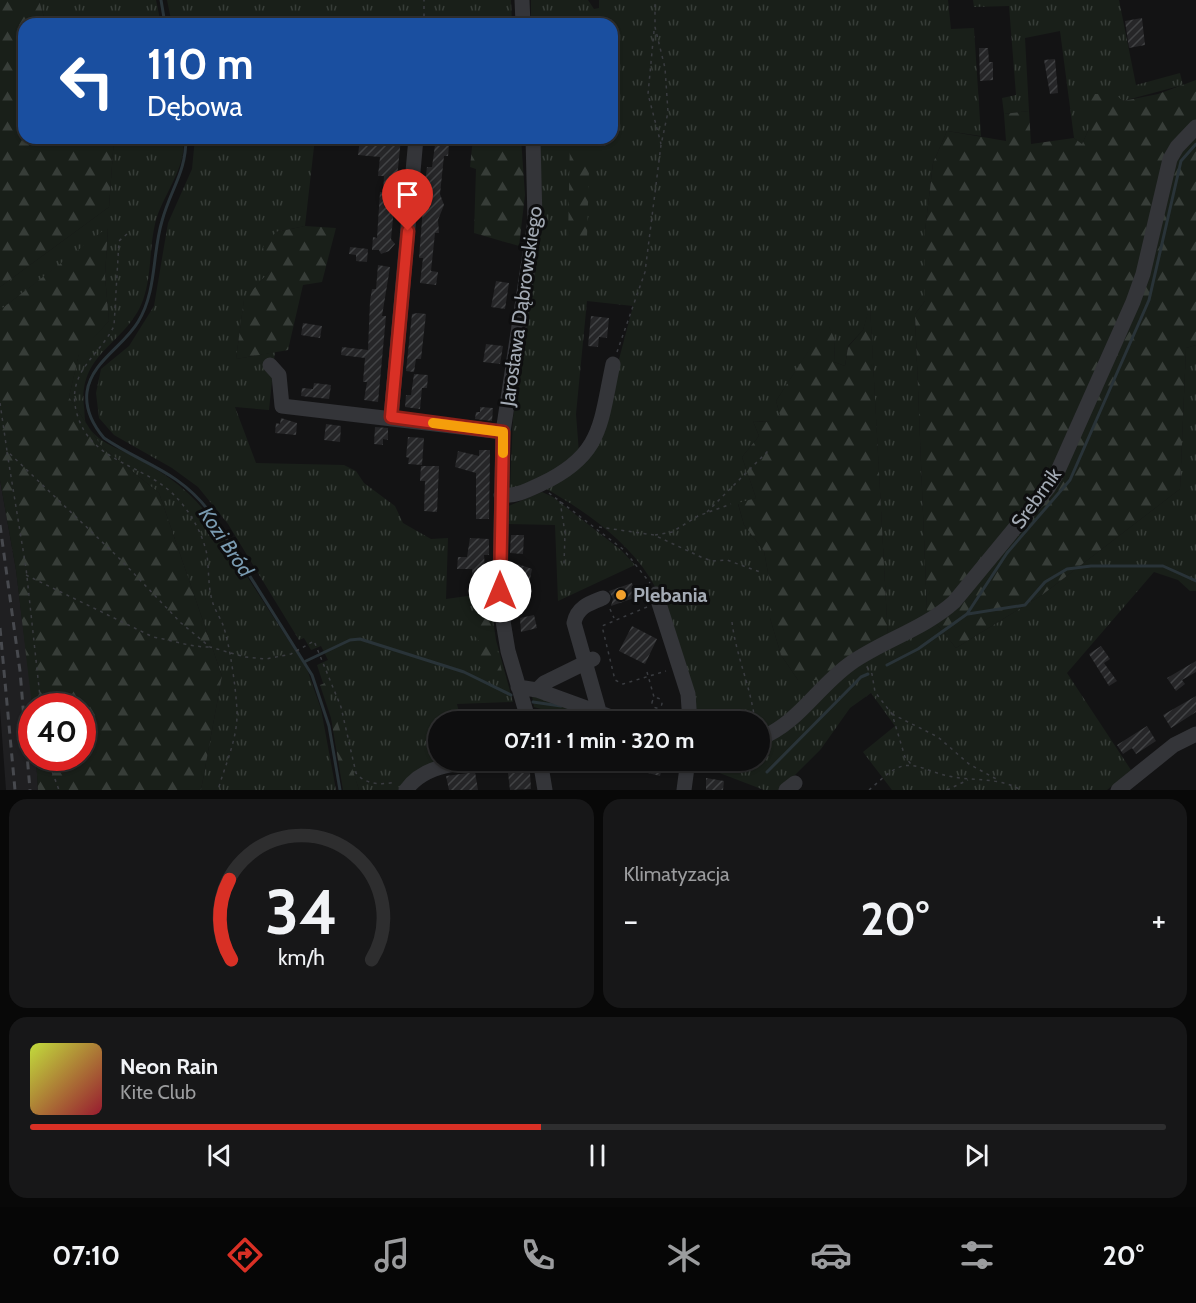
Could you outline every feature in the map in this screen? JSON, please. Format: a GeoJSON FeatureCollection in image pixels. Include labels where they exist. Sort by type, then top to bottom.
{"type":"FeatureCollection","features":[{"type":"Feature","properties":{"kind":"street"},"geometry":{"type":"LineString","coordinates":[[522,0],[523,18]]}},
{"type":"Feature","properties":{"kind":"street","name":"Srebrnik"},"geometry":{"type":"LineString","coordinates":[[770,733],[791,722],[856,660],[939,615],[954,602],[1048,489],[1080,425],[1134,302],[1143,274],[1170,159],[1196,127]]}},
{"type":"Feature","properties":{"kind":"street"},"geometry":{"type":"LineString","coordinates":[[391,417],[415,144]]}},
{"type":"Feature","properties":{"kind":"street","name":"Jarosława Dąbrowskiego"},"geometry":{"type":"LineString","coordinates":[[526,711],[508,651],[500,603],[501,495],[503,432],[535,220],[532,144]]}},
{"type":"Feature","properties":{"kind":"street"},"geometry":{"type":"LineString","coordinates":[[501,495],[515,495],[540,485],[582,459],[594,443],[600,426],[613,364]]}},
{"type":"Feature","properties":{"kind":"street"},"geometry":{"type":"LineString","coordinates":[[270,365],[279,375],[273,385],[282,406],[391,417],[503,432]]}},
{"type":"Feature","properties":{"kind":"street"},"geometry":{"type":"LineString","coordinates":[[657,598],[688,694],[689,711]]}},
{"type":"Feature","properties":{"kind":"street"},"geometry":{"type":"LineString","coordinates":[[518,687],[537,690],[599,711],[600,657],[575,628],[575,617],[584,607],[607,603]]}},
{"type":"Feature","properties":{"kind":"street"},"geometry":{"type":"LineString","coordinates":[[537,690],[544,683],[600,657]]}},
{"type":"Feature","properties":{"kind":"street"},"geometry":{"type":"LineString","coordinates":[[1118,790],[1174,745],[1196,734]]}},
{"type":"Feature","properties":{"kind":"street"},"geometry":{"type":"LineString","coordinates":[[402,786],[435,771]]}},
{"type":"Feature","properties":{"kind":"street"},"geometry":{"type":"LineString","coordinates":[[542,771],[545,790]]}},
{"type":"Feature","properties":{"kind":"street"},"geometry":{"type":"LineString","coordinates":[[684,790],[687,771]]}},
{"type":"Feature","properties":{"kind":"path"},"geometry":{"type":"LineString","coordinates":[[424,0],[424,18]]}},
{"type":"Feature","properties":{"kind":"path"},"geometry":{"type":"LineString","coordinates":[[655,0],[655,27],[648,94],[661,145]]}},
{"type":"Feature","properties":{"kind":"path"},"geometry":{"type":"LineString","coordinates":[[613,364],[645,272],[661,145],[668,112],[665,68],[655,27]]}},
{"type":"Feature","properties":{"kind":"path"},"geometry":{"type":"LineString","coordinates":[[127,234],[119,241],[114,326],[109,336],[92,354],[80,373],[74,394],[76,413],[94,446],[117,462],[141,471],[173,494],[199,531],[207,554],[212,601],[224,627],[237,712],[234,738],[218,790]]}},
{"type":"Feature","properties":{"kind":"path"},"geometry":{"type":"LineString","coordinates":[[0,402],[26,575],[40,693]]}},
{"type":"Feature","properties":{"kind":"path"},"geometry":{"type":"LineString","coordinates":[[7,451],[121,560],[181,623],[210,647]]}},
{"type":"Feature","properties":{"kind":"path"},"geometry":{"type":"LineString","coordinates":[[707,512],[768,451]]}},
{"type":"Feature","properties":{"kind":"path"},"geometry":{"type":"LineString","coordinates":[[546,491],[597,527],[639,566],[657,598],[604,624],[601,629],[600,657],[617,683],[623,684],[680,666]]}},
{"type":"Feature","properties":{"kind":"path"},"geometry":{"type":"LineString","coordinates":[[560,500],[565,533],[564,565]]}},
{"type":"Feature","properties":{"kind":"path"},"geometry":{"type":"LineString","coordinates":[[654,535],[672,531],[707,512],[731,504]]}},
{"type":"Feature","properties":{"kind":"path"},"geometry":{"type":"LineString","coordinates":[[597,527],[654,535],[712,561],[727,560],[760,572]]}},
{"type":"Feature","properties":{"kind":"path"},"geometry":{"type":"LineString","coordinates":[[26,575],[153,637],[174,640],[191,647],[210,647],[266,659],[291,654],[314,641],[340,707],[356,773],[360,778],[376,783],[402,786]]}},
{"type":"Feature","properties":{"kind":"path"},"geometry":{"type":"LineString","coordinates":[[607,603],[614,619]]}},
{"type":"Feature","properties":{"kind":"path"},"geometry":{"type":"LineString","coordinates":[[628,614],[629,618]]}},
{"type":"Feature","properties":{"kind":"path"},"geometry":{"type":"LineString","coordinates":[[732,622],[734,638],[749,684],[753,711]]}},
{"type":"Feature","properties":{"kind":"path"},"geometry":{"type":"LineString","coordinates":[[856,660],[870,670],[875,692],[892,714],[905,757],[911,765]]}},
{"type":"Feature","properties":{"kind":"path"},"geometry":{"type":"LineString","coordinates":[[647,672],[655,698],[652,703],[655,707]]}},
{"type":"Feature","properties":{"kind":"path"},"geometry":{"type":"LineString","coordinates":[[653,711],[655,707],[662,704],[660,699],[655,698]]}},
{"type":"Feature","properties":{"kind":"path"},"geometry":{"type":"LineString","coordinates":[[892,714],[938,737],[969,764],[1021,790]]}},
{"type":"Feature","properties":{"kind":"path"},"geometry":{"type":"LineString","coordinates":[[869,790],[892,770],[911,765],[969,780],[998,780]]}},
{"type":"Feature","properties":{"kind":"path"},"geometry":{"type":"LineString","coordinates":[[52,771],[59,790]]}},
{"type":"Feature","properties":{"kind":"path"},"geometry":{"type":"LineString","coordinates":[[947,790],[969,780]]}},
{"type":"Feature","properties":{"kind":"shaded area"},"geometry":{"type":"Polygon","coordinates":[[[0,480],[16,570],[31,693],[18,693],[18,771],[37,771],[38,790],[6,790],[0,709],[0,480]]]}},
{"type":"Feature","properties":{"kind":"green space"},"geometry":{"type":"Polygon","coordinates":[[[0,0],[39,0],[44,18],[18,18],[18,144],[114,144],[109,207],[0,287],[0,0]]]}},
{"type":"Feature","properties":{"kind":"green space"},"geometry":{"type":"Polygon","coordinates":[[[39,0],[156,0],[160,18],[44,18],[39,0]]]}},
{"type":"Feature","properties":{"kind":"green space"},"geometry":{"type":"Polygon","coordinates":[[[167,0],[511,0],[512,18],[171,18],[167,0]]]}},
{"type":"Feature","properties":{"kind":"green space"},"geometry":{"type":"Polygon","coordinates":[[[531,0],[588,0],[594,9],[599,8],[599,0],[948,0],[951,29],[974,28],[981,136],[947,131],[933,163],[925,231],[925,301],[915,314],[927,612],[956,648],[1042,595],[1180,489],[1186,348],[1196,345],[1196,591],[1190,591],[1178,580],[1154,572],[1067,673],[1131,770],[1107,790],[892,790],[863,752],[895,726],[871,693],[850,708],[821,749],[780,790],[764,790],[714,771],[770,771],[770,711],[692,711],[683,665],[662,603],[650,578],[629,550],[602,526],[543,487],[584,461],[597,443],[633,306],[587,301],[576,414],[579,453],[549,475],[524,486],[510,489],[513,418],[542,206],[540,144],[618,144],[618,18],[531,18],[531,0]],[[870,307],[863,330],[848,346],[845,366],[834,362],[835,340],[827,323],[776,401],[780,415],[771,422],[753,421],[759,436],[742,457],[756,498],[738,504],[744,525],[764,551],[770,584],[770,618],[781,655],[798,680],[824,680],[852,654],[888,639],[870,307]]]}},
{"type":"Feature","properties":{"kind":"green space"},"geometry":{"type":"Polygon","coordinates":[[[973,0],[1119,0],[1136,85],[1180,73],[1183,85],[1123,101],[1089,129],[1082,144],[1074,138],[1060,31],[1025,38],[1029,111],[1004,114],[1002,98],[1016,95],[1009,6],[974,7],[973,0]]]}},
{"type":"Feature","properties":{"kind":"green space"},"geometry":{"type":"Polygon","coordinates":[[[1196,80],[1196,345],[1186,348],[1180,489],[1042,595],[956,648],[927,612],[915,314],[925,301],[925,231],[933,163],[947,131],[1006,141],[1004,114],[1029,111],[1031,144],[1074,138],[1082,144],[1089,129],[1090,94],[1115,94],[1123,101],[1158,94],[1196,80]]]}},
{"type":"Feature","properties":{"kind":"green space"},"geometry":{"type":"Polygon","coordinates":[[[114,144],[183,144],[182,160],[155,224],[148,281],[143,300],[136,315],[105,349],[88,373],[84,388],[86,423],[69,397],[79,353],[109,321],[105,276],[108,228],[0,310],[0,287],[109,207],[114,144]]]}},
{"type":"Feature","properties":{"kind":"green space"},"geometry":{"type":"Polygon","coordinates":[[[194,144],[314,144],[305,226],[276,232],[269,272],[244,300],[236,359],[275,352],[269,410],[235,407],[256,463],[344,465],[356,471],[364,483],[395,506],[403,523],[431,539],[448,538],[446,599],[489,593],[496,640],[513,702],[457,704],[459,711],[428,711],[428,769],[404,790],[359,790],[317,665],[328,660],[321,646],[311,650],[304,638],[299,640],[228,524],[198,487],[172,468],[114,435],[99,418],[96,393],[101,369],[129,346],[154,306],[168,223],[192,169],[194,144]]]}},
{"type":"Feature","properties":{"kind":"green space"},"geometry":{"type":"Polygon","coordinates":[[[472,144],[521,144],[525,195],[519,246],[474,233],[476,169],[470,167],[472,144]]]}},
{"type":"Feature","properties":{"kind":"green space"},"geometry":{"type":"Polygon","coordinates":[[[570,144],[590,144],[587,237],[568,240],[570,144]]]}},
{"type":"Feature","properties":{"kind":"green space"},"geometry":{"type":"Polygon","coordinates":[[[305,226],[336,228],[322,282],[303,285],[288,350],[236,359],[244,299],[269,272],[263,247],[276,232],[305,226]]]}},
{"type":"Feature","properties":{"kind":"green space"},"geometry":{"type":"Polygon","coordinates":[[[108,227],[105,276],[109,321],[79,354],[69,397],[101,446],[159,493],[222,676],[201,790],[38,790],[37,771],[96,771],[96,693],[30,693],[16,570],[0,480],[0,310],[108,227]]]}},
{"type":"Feature","properties":{"kind":"green space"},"geometry":{"type":"Polygon","coordinates":[[[870,305],[888,639],[824,680],[798,680],[781,655],[770,618],[770,584],[764,551],[744,525],[738,503],[756,498],[742,457],[759,436],[753,421],[770,422],[780,415],[776,401],[827,322],[835,340],[834,362],[845,366],[848,347],[863,330],[870,305]]]}},
{"type":"Feature","properties":{"kind":"green space"},"geometry":{"type":"Polygon","coordinates":[[[89,428],[107,443],[172,480],[206,513],[307,669],[321,709],[336,790],[201,790],[222,676],[159,493],[101,446],[89,428]]]}},
{"type":"Feature","properties":{"kind":"green space"},"geometry":{"type":"Polygon","coordinates":[[[542,492],[553,497],[621,550],[635,565],[558,601],[555,525],[506,524],[506,507],[542,492]]]}},
{"type":"Feature","properties":{"kind":"green space"},"geometry":{"type":"Polygon","coordinates":[[[484,600],[487,600],[503,677],[494,676],[463,655],[481,643],[471,632],[484,600]]]}},
{"type":"Feature","properties":{"kind":"green space"},"geometry":{"type":"Polygon","coordinates":[[[325,683],[359,790],[343,790],[331,718],[320,685],[325,683]]]}},
{"type":"Feature","properties":{"kind":"green space"},"geometry":{"type":"Polygon","coordinates":[[[532,696],[579,711],[548,711],[534,707],[532,696]]]}},
{"type":"Feature","properties":{"kind":"building"},"geometry":{"type":"Polygon","coordinates":[[[1142,18],[1145,45],[1129,48],[1125,21],[1142,18]]]}},
{"type":"Feature","properties":{"kind":"building"},"geometry":{"type":"Polygon","coordinates":[[[979,48],[988,48],[989,62],[993,62],[993,80],[980,81],[979,48]]]}},
{"type":"Feature","properties":{"kind":"building"},"geometry":{"type":"Polygon","coordinates":[[[1055,59],[1058,93],[1050,94],[1044,60],[1055,59]]]}},
{"type":"Feature","properties":{"kind":"building"},"geometry":{"type":"Polygon","coordinates":[[[359,144],[385,146],[385,144],[400,144],[391,239],[395,244],[389,251],[381,254],[379,250],[372,250],[373,237],[377,238],[380,192],[383,192],[384,176],[378,176],[380,157],[358,155],[359,144]]]}},
{"type":"Feature","properties":{"kind":"building"},"geometry":{"type":"Polygon","coordinates":[[[425,144],[449,146],[448,156],[444,156],[440,194],[444,205],[438,220],[439,233],[435,233],[431,271],[438,272],[436,285],[420,283],[423,258],[419,258],[427,167],[432,167],[435,145],[425,144]]]}},
{"type":"Feature","properties":{"kind":"building"},"geometry":{"type":"Polygon","coordinates":[[[350,247],[368,249],[367,262],[356,261],[356,255],[349,254],[350,247]]]}},
{"type":"Feature","properties":{"kind":"building"},"geometry":{"type":"Polygon","coordinates":[[[378,265],[390,267],[382,316],[386,316],[378,402],[364,400],[367,382],[363,382],[365,358],[341,355],[342,347],[368,350],[370,301],[372,289],[376,289],[378,265]]]}},
{"type":"Feature","properties":{"kind":"building"},"geometry":{"type":"Polygon","coordinates":[[[496,281],[509,283],[505,309],[491,307],[496,281]]]}},
{"type":"Feature","properties":{"kind":"building"},"geometry":{"type":"Polygon","coordinates":[[[412,314],[426,314],[421,359],[416,359],[414,372],[406,371],[412,314]]]}},
{"type":"Feature","properties":{"kind":"building"},"geometry":{"type":"Polygon","coordinates":[[[591,316],[609,318],[607,338],[599,337],[598,347],[588,346],[591,316]]]}},
{"type":"Feature","properties":{"kind":"building"},"geometry":{"type":"Polygon","coordinates":[[[303,323],[322,326],[320,338],[301,335],[303,323]]]}},
{"type":"Feature","properties":{"kind":"building"},"geometry":{"type":"Polygon","coordinates":[[[486,344],[503,346],[500,364],[483,362],[486,344]]]}},
{"type":"Feature","properties":{"kind":"building"},"geometry":{"type":"Polygon","coordinates":[[[414,374],[428,375],[427,388],[422,388],[420,409],[405,407],[406,395],[411,395],[414,374]]]}},
{"type":"Feature","properties":{"kind":"building"},"geometry":{"type":"Polygon","coordinates":[[[314,383],[331,385],[329,399],[301,396],[302,388],[313,389],[314,383]]]}},
{"type":"Feature","properties":{"kind":"building"},"geometry":{"type":"Polygon","coordinates":[[[480,407],[493,408],[492,421],[475,419],[476,412],[480,412],[480,407]]]}},
{"type":"Feature","properties":{"kind":"building"},"geometry":{"type":"Polygon","coordinates":[[[281,418],[297,423],[296,435],[275,433],[276,423],[280,424],[281,418]]]}},
{"type":"Feature","properties":{"kind":"building"},"geometry":{"type":"Polygon","coordinates":[[[326,424],[341,426],[340,442],[324,440],[326,424]]]}},
{"type":"Feature","properties":{"kind":"building"},"geometry":{"type":"Polygon","coordinates":[[[375,427],[388,428],[388,440],[383,439],[383,445],[374,444],[375,427]]]}},
{"type":"Feature","properties":{"kind":"building"},"geometry":{"type":"Polygon","coordinates":[[[408,437],[424,438],[422,465],[408,464],[409,458],[406,457],[408,437]]]}},
{"type":"Feature","properties":{"kind":"building"},"geometry":{"type":"Polygon","coordinates":[[[479,450],[490,450],[489,519],[476,519],[476,473],[455,467],[458,451],[479,456],[479,450]]]}},
{"type":"Feature","properties":{"kind":"building"},"geometry":{"type":"Polygon","coordinates":[[[421,466],[439,466],[437,512],[424,511],[425,481],[420,481],[421,466]]]}},
{"type":"Feature","properties":{"kind":"building"},"geometry":{"type":"Polygon","coordinates":[[[511,535],[524,535],[523,554],[510,553],[511,535]]]}},
{"type":"Feature","properties":{"kind":"building"},"geometry":{"type":"Polygon","coordinates":[[[470,538],[489,539],[489,555],[484,555],[486,583],[473,584],[472,569],[457,569],[458,557],[467,557],[470,538]]]}},
{"type":"Feature","properties":{"kind":"building"},"geometry":{"type":"Polygon","coordinates":[[[518,564],[532,569],[529,584],[515,582],[518,564]]]}},
{"type":"Feature","properties":{"kind":"building","name":"Plebania"},"geometry":{"type":"Polygon","coordinates":[[[632,583],[637,597],[611,606],[613,599],[609,591],[632,583]]]}},
{"type":"Feature","properties":{"kind":"building"},"geometry":{"type":"Polygon","coordinates":[[[534,615],[537,628],[521,632],[520,618],[534,615]]]}},
{"type":"Feature","properties":{"kind":"building"},"geometry":{"type":"Polygon","coordinates":[[[632,626],[657,639],[645,664],[619,651],[632,626]]]}},
{"type":"Feature","properties":{"kind":"building"},"geometry":{"type":"Polygon","coordinates":[[[1101,646],[1110,659],[1104,663],[1117,681],[1109,686],[1089,654],[1101,646]]]}},
{"type":"Feature","properties":{"kind":"building"},"geometry":{"type":"Polygon","coordinates":[[[1196,661],[1196,672],[1182,680],[1185,684],[1176,691],[1167,678],[1196,661]]]}},
{"type":"Feature","properties":{"kind":"building"},"geometry":{"type":"Polygon","coordinates":[[[1196,696],[1196,712],[1171,728],[1163,715],[1196,696]]]}},
{"type":"Feature","properties":{"kind":"building"},"geometry":{"type":"Polygon","coordinates":[[[1147,726],[1156,741],[1136,754],[1132,748],[1123,754],[1117,745],[1147,726]]]}},
{"type":"Feature","properties":{"kind":"building"},"geometry":{"type":"Polygon","coordinates":[[[648,771],[661,771],[660,776],[648,773],[648,771]]]}},
{"type":"Feature","properties":{"kind":"building"},"geometry":{"type":"Polygon","coordinates":[[[475,772],[478,790],[449,790],[446,776],[475,772]]]}},
{"type":"Feature","properties":{"kind":"building"},"geometry":{"type":"Polygon","coordinates":[[[508,773],[530,773],[531,789],[510,790],[508,773]]]}},
{"type":"Feature","properties":{"kind":"building"},"geometry":{"type":"Polygon","coordinates":[[[706,778],[724,781],[723,790],[706,790],[706,778]]]}},
{"type":"Feature","properties":{"kind":"waterway","name":"Kozi Bród"},"geometry":{"type":"LineString","coordinates":[[161,0],[164,18]]}},
{"type":"Feature","properties":{"kind":"waterway","name":"Kozi Bród"},"geometry":{"type":"LineString","coordinates":[[186,144],[184,161],[159,234],[151,285],[144,310],[132,331],[101,363],[90,381],[87,392],[89,411],[96,428],[104,438],[160,469],[185,486],[209,511],[312,675],[329,726],[340,790]]}},
{"type":"Feature","properties":{"kind":"waterway"},"geometry":{"type":"LineString","coordinates":[[887,665],[918,649],[967,614],[1007,553],[1070,480],[1149,300],[1181,161],[1196,144]]}},
{"type":"Feature","properties":{"kind":"waterway"},"geometry":{"type":"LineString","coordinates":[[968,614],[1025,605],[1045,582],[1067,569],[1091,566],[1163,566],[1196,581]]}},
{"type":"Feature","properties":{"kind":"waterway"},"geometry":{"type":"LineString","coordinates":[[306,661],[350,640],[360,639],[464,672],[511,695]]}},
{"type":"Feature","properties":{"kind":"waterway"},"geometry":{"type":"LineString","coordinates":[[767,772],[861,677],[868,674]]}},
{"type":"Feature","properties":{"kind":"waterway"},"geometry":{"type":"LineString","coordinates":[[533,702],[561,706]]}},
{"type":"Feature","properties":{"kind":"railway"},"geometry":{"type":"LineString","coordinates":[[0,525],[20,671],[30,790]]}},
{"type":"Feature","properties":{"kind":"railway"},"geometry":{"type":"LineString","coordinates":[[0,628],[15,790]]}},
{"type":"Feature","properties":{"kind":"slow traffic"},"geometry":{"type":"LineString","coordinates":[[433,423],[503,432],[503,453]]}},
{"type":"Feature","properties":{"kind":"place","name":"Plebania"},"geometry":{"type":"Point","coordinates":[621,595]}},
{"type":"Feature","properties":{"kind":"route"},"geometry":{"type":"LineString","coordinates":[[408,231],[391,417],[503,432],[500,591]]}}]}
